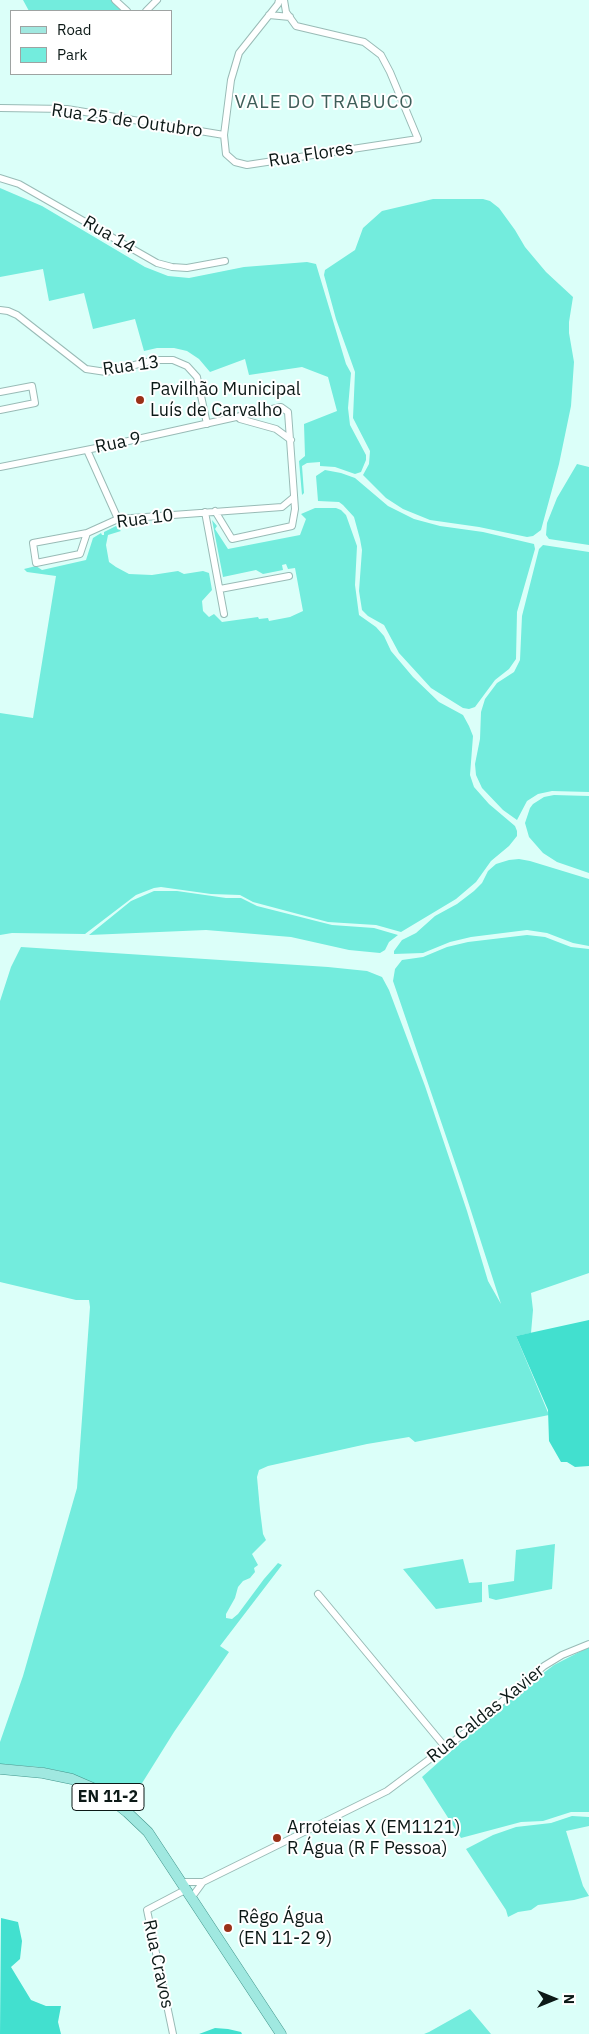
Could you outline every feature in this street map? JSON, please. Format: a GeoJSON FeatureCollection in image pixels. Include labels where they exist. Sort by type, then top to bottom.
{"type":"FeatureCollection","features":[{"type":"Feature","properties":{"kind":"main road","name":"EN 11-2"},"geometry":{"type":"LineString","coordinates":[[0,1769],[43,1773],[72,1779],[102,1792],[127,1812],[148,1832],[281,2034]]}},
{"type":"Feature","properties":{"kind":"street"},"geometry":{"type":"LineString","coordinates":[[115,0],[126,10]]}},
{"type":"Feature","properties":{"kind":"street"},"geometry":{"type":"LineString","coordinates":[[147,10],[157,0]]}},
{"type":"Feature","properties":{"kind":"street"},"geometry":{"type":"LineString","coordinates":[[224,135],[231,80],[239,53],[279,0]]}},
{"type":"Feature","properties":{"kind":"street"},"geometry":{"type":"LineString","coordinates":[[284,0],[286,12],[290,17]]}},
{"type":"Feature","properties":{"kind":"street"},"geometry":{"type":"LineString","coordinates":[[269,15],[290,17]]}},
{"type":"Feature","properties":{"kind":"street","name":"Rua Flores"},"geometry":{"type":"LineString","coordinates":[[224,135],[226,154],[235,162],[247,165],[418,139],[381,55],[364,42],[296,26],[290,17]]}},
{"type":"Feature","properties":{"kind":"street","name":"Rua 25 de Outubro"},"geometry":{"type":"LineString","coordinates":[[0,108],[67,109],[224,135]]}},
{"type":"Feature","properties":{"kind":"street","name":"Rua 14"},"geometry":{"type":"LineString","coordinates":[[0,178],[20,184],[157,262],[172,267],[187,268],[225,261]]}},
{"type":"Feature","properties":{"kind":"street","name":"Rua 13"},"geometry":{"type":"LineString","coordinates":[[0,310],[18,315],[86,369],[106,372],[155,360],[173,360],[187,366],[197,377],[207,424]]}},
{"type":"Feature","properties":{"kind":"street"},"geometry":{"type":"LineString","coordinates":[[0,392],[32,386],[35,403],[0,410]]}},
{"type":"Feature","properties":{"kind":"street","name":"Rua 9"},"geometry":{"type":"LineString","coordinates":[[0,467],[87,450],[281,407],[288,412],[291,440]]}},
{"type":"Feature","properties":{"kind":"street","name":"Rua 9"},"geometry":{"type":"LineString","coordinates":[[236,418],[276,429],[291,440]]}},
{"type":"Feature","properties":{"kind":"street"},"geometry":{"type":"LineString","coordinates":[[215,511],[232,539],[292,526],[294,497],[291,440]]}},
{"type":"Feature","properties":{"kind":"street"},"geometry":{"type":"LineString","coordinates":[[87,450],[118,519]]}},
{"type":"Feature","properties":{"kind":"street","name":"Rua 10"},"geometry":{"type":"LineString","coordinates":[[87,533],[80,554],[36,563],[33,543],[87,533],[118,519],[282,507],[294,497]]}},
{"type":"Feature","properties":{"kind":"street"},"geometry":{"type":"LineString","coordinates":[[205,512],[224,614]]}},
{"type":"Feature","properties":{"kind":"street"},"geometry":{"type":"LineString","coordinates":[[220,589],[289,576]]}},
{"type":"Feature","properties":{"kind":"street"},"geometry":{"type":"LineString","coordinates":[[318,1594],[446,1748]]}},
{"type":"Feature","properties":{"kind":"street","name":"Rua Caldas Xavier"},"geometry":{"type":"LineString","coordinates":[[203,1882],[387,1792],[446,1748],[544,1666],[562,1655],[589,1644]]}},
{"type":"Feature","properties":{"kind":"street"},"geometry":{"type":"LineString","coordinates":[[187,1890],[203,1882]]}},
{"type":"Feature","properties":{"kind":"street"},"geometry":{"type":"LineString","coordinates":[[187,1890],[203,1882]]}},
{"type":"Feature","properties":{"kind":"street","name":"Rua Cravos"},"geometry":{"type":"LineString","coordinates":[[173,2034],[147,1910],[187,1890]]}},
{"type":"Feature","properties":{"kind":"green space"},"geometry":{"type":"Polygon","coordinates":[[[23,0],[111,0],[122,10],[28,10],[23,0]]]}},
{"type":"Feature","properties":{"kind":"green space"},"geometry":{"type":"Polygon","coordinates":[[[0,188],[42,206],[145,267],[168,276],[189,278],[244,267],[307,262],[316,264],[346,364],[351,373],[348,408],[350,425],[366,455],[361,472],[355,474],[335,467],[320,466],[320,462],[307,463],[302,466],[304,493],[302,495],[299,461],[305,456],[304,424],[337,411],[328,377],[302,367],[249,375],[245,359],[210,372],[199,359],[187,351],[174,348],[157,348],[144,351],[135,319],[93,329],[84,293],[49,301],[43,269],[0,277],[0,188]]]}},
{"type":"Feature","properties":{"kind":"green space"},"geometry":{"type":"Polygon","coordinates":[[[433,199],[483,199],[490,201],[499,208],[525,247],[546,272],[573,297],[569,322],[574,362],[571,406],[559,464],[541,530],[533,536],[527,537],[479,527],[430,520],[403,509],[386,498],[363,475],[369,464],[370,451],[353,418],[355,372],[336,319],[324,275],[325,270],[355,250],[363,228],[382,211],[433,199]]]}},
{"type":"Feature","properties":{"kind":"green space"},"geometry":{"type":"Polygon","coordinates":[[[577,464],[589,467],[589,545],[549,539],[546,535],[547,523],[557,498],[577,464]]]}},
{"type":"Feature","properties":{"kind":"green space"},"geometry":{"type":"Polygon","coordinates":[[[325,470],[355,478],[388,506],[414,519],[440,526],[483,532],[534,544],[535,549],[517,612],[516,659],[509,669],[495,680],[475,707],[463,708],[431,688],[399,653],[384,625],[368,616],[362,610],[359,591],[362,550],[360,539],[354,517],[343,505],[339,502],[318,501],[316,476],[325,470]]]}},
{"type":"Feature","properties":{"kind":"green space"},"geometry":{"type":"Polygon","coordinates":[[[315,508],[336,508],[346,515],[357,546],[355,585],[359,615],[376,627],[384,636],[391,651],[413,677],[439,702],[463,715],[473,736],[470,775],[474,787],[489,804],[515,826],[517,836],[509,846],[491,861],[476,882],[456,899],[401,932],[376,925],[328,922],[253,902],[240,895],[211,894],[161,887],[136,895],[85,934],[12,933],[0,935],[0,713],[33,718],[56,576],[27,572],[24,569],[36,566],[42,570],[86,560],[93,538],[101,533],[104,535],[104,532],[116,526],[121,531],[108,535],[106,545],[109,562],[129,574],[152,575],[178,571],[184,574],[203,571],[209,573],[212,590],[202,601],[203,611],[209,617],[214,614],[222,622],[258,617],[259,619],[268,618],[269,621],[290,617],[303,611],[295,568],[288,569],[286,564],[282,565],[283,570],[263,574],[256,570],[223,577],[212,520],[217,526],[215,529],[228,549],[300,535],[306,519],[301,514],[315,508]]]}},
{"type":"Feature","properties":{"kind":"green space"},"geometry":{"type":"Polygon","coordinates":[[[543,545],[589,552],[589,792],[552,791],[538,794],[527,801],[517,820],[503,810],[482,788],[476,775],[475,764],[480,739],[481,712],[485,699],[497,683],[514,672],[520,660],[522,616],[539,549],[543,545]]]}},
{"type":"Feature","properties":{"kind":"green space"},"geometry":{"type":"Polygon","coordinates":[[[554,795],[589,796],[589,873],[557,862],[543,853],[529,837],[525,823],[530,808],[544,797],[554,795]]]}},
{"type":"Feature","properties":{"kind":"green space"},"geometry":{"type":"Polygon","coordinates":[[[519,859],[589,879],[589,946],[573,943],[547,933],[527,930],[471,937],[450,942],[423,953],[394,954],[402,940],[416,933],[435,916],[457,904],[474,891],[482,883],[488,871],[496,864],[519,859]]]}},
{"type":"Feature","properties":{"kind":"green space"},"geometry":{"type":"Polygon","coordinates":[[[154,891],[177,891],[226,898],[241,898],[257,906],[332,925],[374,928],[398,935],[380,953],[349,950],[291,937],[206,930],[89,935],[131,901],[154,891]]]}},
{"type":"Feature","properties":{"kind":"green space"},"geometry":{"type":"Polygon","coordinates":[[[527,935],[545,937],[571,947],[589,949],[589,1273],[531,1293],[533,1310],[531,1333],[516,1336],[549,1415],[415,1442],[409,1437],[367,1444],[268,1466],[259,1470],[257,1477],[260,1510],[263,1534],[266,1540],[252,1554],[258,1565],[254,1568],[255,1572],[250,1578],[243,1581],[238,1587],[226,1618],[232,1619],[238,1614],[278,1563],[282,1565],[220,1646],[229,1652],[174,1732],[139,1788],[121,1794],[60,1771],[39,1767],[0,1764],[0,1742],[23,1676],[77,1488],[90,1307],[89,1300],[76,1300],[0,1282],[0,1001],[11,967],[21,947],[328,967],[367,971],[382,977],[389,990],[425,1086],[467,1211],[488,1281],[501,1304],[393,981],[395,969],[402,960],[423,957],[447,947],[468,942],[527,935]]]}},
{"type":"Feature","properties":{"kind":"green space"},"geometry":{"type":"Polygon","coordinates":[[[589,1320],[589,1466],[575,1467],[567,1462],[561,1462],[549,1441],[548,1410],[516,1336],[589,1320]]]}},
{"type":"Feature","properties":{"kind":"green space"},"geometry":{"type":"Polygon","coordinates":[[[555,1544],[552,1589],[496,1600],[489,1598],[488,1585],[514,1581],[516,1550],[555,1544]]]}},
{"type":"Feature","properties":{"kind":"green space"},"geometry":{"type":"Polygon","coordinates":[[[463,1559],[469,1583],[482,1582],[482,1602],[436,1609],[403,1569],[463,1559]]]}},
{"type":"Feature","properties":{"kind":"green space"},"geometry":{"type":"Polygon","coordinates":[[[589,1647],[589,1812],[571,1812],[543,1821],[521,1822],[461,1838],[422,1777],[513,1696],[554,1665],[589,1647]]]}},
{"type":"Feature","properties":{"kind":"green space"},"geometry":{"type":"Polygon","coordinates":[[[572,1816],[589,1817],[589,1826],[566,1831],[583,1886],[589,1896],[538,1905],[531,1910],[518,1912],[508,1917],[506,1910],[466,1849],[493,1835],[516,1827],[551,1823],[572,1816]]]}},
{"type":"Feature","properties":{"kind":"green space"},"geometry":{"type":"Polygon","coordinates":[[[1,1918],[18,1922],[22,1941],[20,1959],[11,1967],[31,2000],[46,2006],[61,2006],[58,2022],[61,2034],[0,2034],[1,1918]]]}},
{"type":"Feature","properties":{"kind":"green space"},"geometry":{"type":"Polygon","coordinates":[[[470,2009],[491,2034],[424,2034],[429,2032],[470,2009]]]}},
{"type":"Feature","properties":{"kind":"green space"},"geometry":{"type":"Polygon","coordinates":[[[215,2028],[228,2029],[241,2032],[242,2034],[199,2034],[215,2028]]]}},
{"type":"Feature","properties":{"kind":"place","name":"Pavilhão Municipal Luís de Carvalho"},"geometry":{"type":"Point","coordinates":[140,400]}},
{"type":"Feature","properties":{"kind":"place","name":"Arroteias X (EM1121) R Água (R F Pessoa)"},"geometry":{"type":"Point","coordinates":[277,1838]}},
{"type":"Feature","properties":{"kind":"place","name":"Rêgo Água (EN 11-2 9)"},"geometry":{"type":"Point","coordinates":[228,1928]}},
{"type":"Feature","properties":{"kind":"district","name":"VALE DO TRABUCO"},"geometry":{"type":"Point","coordinates":[324,103]}}]}
